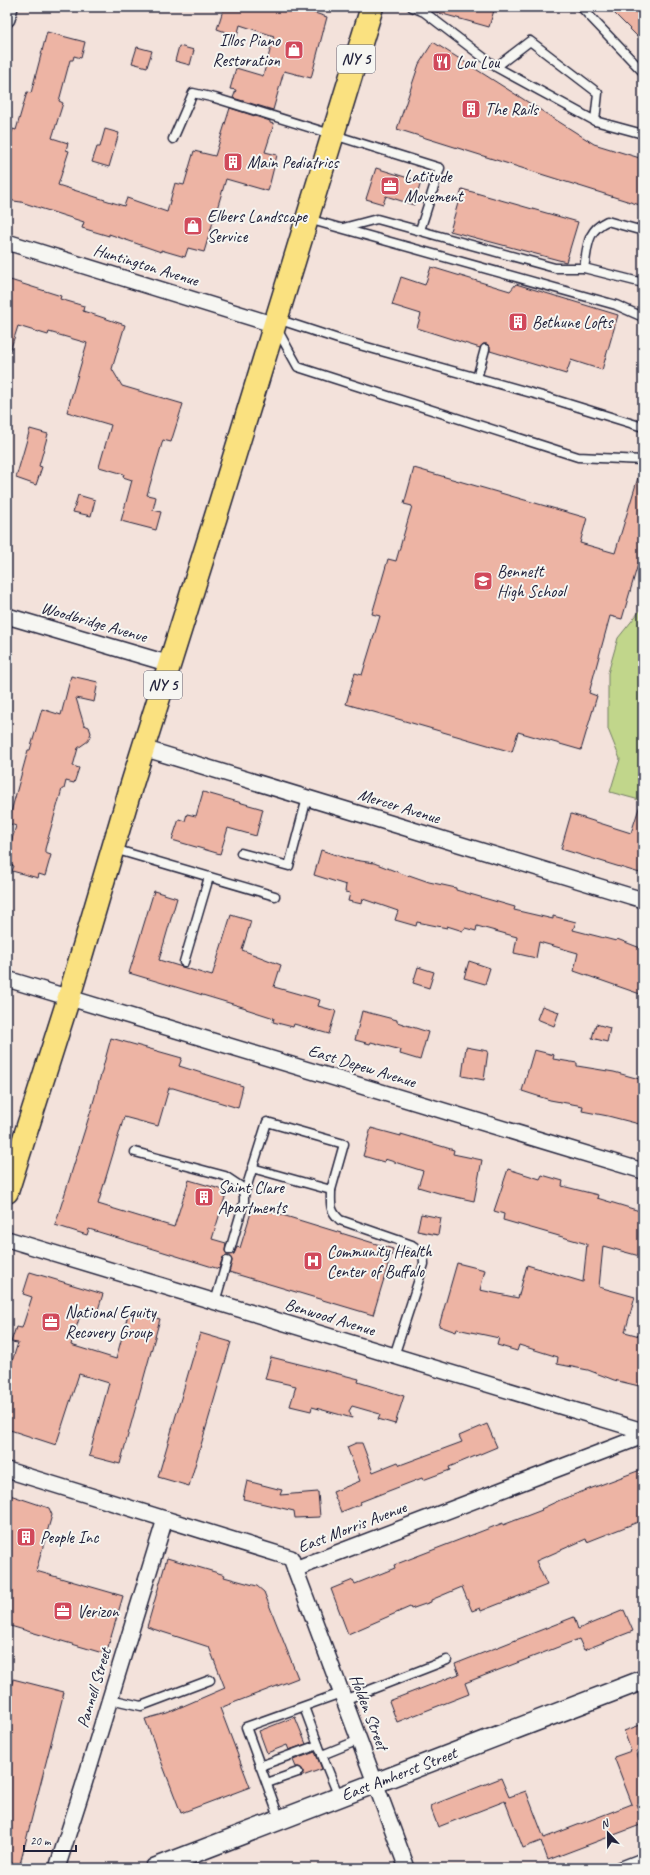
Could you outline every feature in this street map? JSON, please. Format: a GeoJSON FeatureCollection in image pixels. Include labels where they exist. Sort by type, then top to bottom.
{"type":"FeatureCollection","features":[{"type":"Feature","properties":{"kind":"main road","name":"NY 5"},"geometry":{"type":"LineString","coordinates":[[7,1192],[70,997],[143,748],[372,7]]}},
{"type":"Feature","properties":{"kind":"street"},"geometry":{"type":"LineString","coordinates":[[7,19],[10,7]]}},
{"type":"Feature","properties":{"kind":"street","name":"Huntington Avenue"},"geometry":{"type":"LineString","coordinates":[[7,242],[275,322]]}},
{"type":"Feature","properties":{"kind":"street","name":"Woodbridge Avenue"},"geometry":{"type":"LineString","coordinates":[[7,616],[170,664]]}},
{"type":"Feature","properties":{"kind":"street","name":"Mercer Avenue"},"geometry":{"type":"LineString","coordinates":[[143,748],[643,900]]}},
{"type":"Feature","properties":{"kind":"street","name":"East Depew Avenue"},"geometry":{"type":"LineString","coordinates":[[7,978],[643,1171]]}},
{"type":"Feature","properties":{"kind":"street","name":"Benwood Avenue"},"geometry":{"type":"LineString","coordinates":[[7,1239],[643,1431]]}},
{"type":"Feature","properties":{"kind":"street","name":"East Morris Avenue"},"geometry":{"type":"LineString","coordinates":[[7,1470],[291,1558],[295,1569],[643,1436]]}},
{"type":"Feature","properties":{"kind":"street","name":"Pannell Street"},"geometry":{"type":"LineString","coordinates":[[57,1868],[165,1518]]}},
{"type":"Feature","properties":{"kind":"street","name":"Holden Street"},"geometry":{"type":"LineString","coordinates":[[295,1569],[407,1868]]}},
{"type":"Feature","properties":{"kind":"street","name":"East Amherst Street"},"geometry":{"type":"LineString","coordinates":[[155,1868],[643,1680]]}},
{"type":"Feature","properties":{"kind":"lane"},"geometry":{"type":"LineString","coordinates":[[412,7],[425,10],[496,67],[595,121],[643,134]]}},
{"type":"Feature","properties":{"kind":"lane"},"geometry":{"type":"LineString","coordinates":[[581,7],[643,72]]}},
{"type":"Feature","properties":{"kind":"lane"},"geometry":{"type":"LineString","coordinates":[[496,67],[530,41],[598,93],[595,121]]}},
{"type":"Feature","properties":{"kind":"lane"},"geometry":{"type":"LineString","coordinates":[[173,138],[192,93],[215,98],[332,136],[440,168],[420,230]]}},
{"type":"Feature","properties":{"kind":"lane"},"geometry":{"type":"LineString","coordinates":[[307,218],[618,306],[643,317]]}},
{"type":"Feature","properties":{"kind":"lane"},"geometry":{"type":"LineString","coordinates":[[342,228],[377,219],[555,268],[584,268],[643,283]]}},
{"type":"Feature","properties":{"kind":"lane"},"geometry":{"type":"LineString","coordinates":[[584,268],[590,237],[596,226],[608,221],[643,231]]}},
{"type":"Feature","properties":{"kind":"lane"},"geometry":{"type":"LineString","coordinates":[[275,322],[477,378],[643,427]]}},
{"type":"Feature","properties":{"kind":"lane"},"geometry":{"type":"LineString","coordinates":[[275,322],[298,367],[578,457],[643,460]]}},
{"type":"Feature","properties":{"kind":"lane"},"geometry":{"type":"LineString","coordinates":[[477,378],[484,349]]}},
{"type":"Feature","properties":{"kind":"lane"},"geometry":{"type":"LineString","coordinates":[[241,853],[289,866],[308,798]]}},
{"type":"Feature","properties":{"kind":"lane"},"geometry":{"type":"LineString","coordinates":[[114,849],[275,896]]}},
{"type":"Feature","properties":{"kind":"lane"},"geometry":{"type":"LineString","coordinates":[[184,962],[209,876]]}},
{"type":"Feature","properties":{"kind":"lane"},"geometry":{"type":"LineString","coordinates":[[230,1250],[244,1202],[244,1195],[267,1122],[344,1144],[331,1190],[331,1205],[333,1213],[340,1220],[412,1245],[420,1251],[424,1257],[424,1264],[394,1356]]}},
{"type":"Feature","properties":{"kind":"lane"},"geometry":{"type":"LineString","coordinates":[[135,1152],[225,1176],[240,1186],[244,1195]]}},
{"type":"Feature","properties":{"kind":"lane"},"geometry":{"type":"LineString","coordinates":[[252,1168],[331,1190]]}},
{"type":"Feature","properties":{"kind":"lane"},"geometry":{"type":"LineString","coordinates":[[215,1302],[227,1261]]}},
{"type":"Feature","properties":{"kind":"lane"},"geometry":{"type":"LineString","coordinates":[[280,1820],[246,1727],[304,1707],[342,1697],[447,1660]]}},
{"type":"Feature","properties":{"kind":"lane"},"geometry":{"type":"LineString","coordinates":[[110,1699],[141,1706],[210,1680]]}},
{"type":"Feature","properties":{"kind":"lane"},"geometry":{"type":"LineString","coordinates":[[304,1707],[322,1760],[339,1798]]}},
{"type":"Feature","properties":{"kind":"lane"},"geometry":{"type":"LineString","coordinates":[[322,1760],[359,1740]]}},
{"type":"Feature","properties":{"kind":"lane"},"geometry":{"type":"LineString","coordinates":[[260,1766],[318,1745]]}},
{"type":"Feature","properties":{"kind":"lane"},"geometry":{"type":"LineString","coordinates":[[267,1783],[298,1772]]}},
{"type":"Feature","properties":{"kind":"lane"},"geometry":{"type":"LineString","coordinates":[[615,1868],[643,1858]]}},
{"type":"Feature","properties":{"kind":"green space"},"geometry":{"type":"Polygon","coordinates":[[[643,607],[643,801],[610,792],[620,759],[608,729],[608,673],[618,638],[643,607]]]}},
{"type":"Feature","properties":{"kind":"building"},"geometry":{"type":"Polygon","coordinates":[[[224,7],[296,7],[327,17],[311,78],[284,71],[273,110],[233,98],[236,90],[230,89],[236,68],[263,76],[274,36],[240,25],[237,36],[217,29],[224,7]]]}},
{"type":"Feature","properties":{"kind":"building"},"geometry":{"type":"Polygon","coordinates":[[[433,7],[495,7],[489,27],[432,11],[433,7]]]}},
{"type":"Feature","properties":{"kind":"building"},"geometry":{"type":"Polygon","coordinates":[[[608,7],[643,7],[643,42],[608,7]]]}},
{"type":"Feature","properties":{"kind":"building"},"geometry":{"type":"Polygon","coordinates":[[[47,32],[85,42],[81,58],[74,56],[73,60],[70,60],[59,101],[63,103],[52,138],[68,143],[66,150],[69,151],[58,185],[124,206],[127,198],[167,212],[175,183],[184,185],[194,151],[215,156],[230,108],[270,121],[270,123],[274,124],[265,152],[277,155],[268,191],[226,179],[204,252],[188,248],[185,257],[161,250],[161,252],[109,234],[109,236],[82,228],[84,222],[21,202],[7,200],[7,147],[13,129],[16,130],[27,92],[31,93],[47,32]]]}},
{"type":"Feature","properties":{"kind":"building","name":"The Rails"},"geometry":{"type":"Polygon","coordinates":[[[433,42],[594,144],[643,159],[643,206],[397,129],[419,64],[433,42]]]}},
{"type":"Feature","properties":{"kind":"building"},"geometry":{"type":"Polygon","coordinates":[[[179,46],[194,50],[190,65],[175,61],[179,46]]]}},
{"type":"Feature","properties":{"kind":"building"},"geometry":{"type":"Polygon","coordinates":[[[137,47],[152,51],[147,67],[132,63],[137,47]]]}},
{"type":"Feature","properties":{"kind":"building"},"geometry":{"type":"Polygon","coordinates":[[[105,129],[119,133],[109,167],[92,162],[97,147],[100,147],[105,129]]]}},
{"type":"Feature","properties":{"kind":"building"},"geometry":{"type":"Polygon","coordinates":[[[376,168],[421,182],[414,205],[386,196],[383,204],[366,199],[376,168]]]}},
{"type":"Feature","properties":{"kind":"building"},"geometry":{"type":"Polygon","coordinates":[[[462,189],[578,222],[566,262],[450,231],[462,189]]]}},
{"type":"Feature","properties":{"kind":"building","name":"Bethune Lofts"},"geometry":{"type":"Polygon","coordinates":[[[431,267],[510,291],[516,284],[618,315],[602,370],[571,360],[566,374],[490,351],[490,347],[487,344],[483,344],[480,348],[417,328],[421,314],[392,305],[401,277],[425,285],[431,267]]]}},
{"type":"Feature","properties":{"kind":"building"},"geometry":{"type":"Polygon","coordinates":[[[7,279],[61,296],[60,299],[84,306],[83,311],[125,325],[112,369],[122,386],[183,404],[171,442],[163,440],[147,495],[156,497],[153,510],[161,512],[156,530],[121,521],[132,480],[123,477],[124,474],[99,467],[111,425],[67,412],[87,343],[49,332],[48,335],[18,326],[10,351],[7,351],[7,279]]]}},
{"type":"Feature","properties":{"kind":"building"},"geometry":{"type":"Polygon","coordinates":[[[30,429],[48,434],[39,466],[42,467],[36,485],[16,478],[30,429]]]}},
{"type":"Feature","properties":{"kind":"building"},"geometry":{"type":"Polygon","coordinates":[[[414,468],[587,518],[580,543],[615,553],[640,471],[643,472],[643,547],[622,619],[610,616],[589,693],[597,696],[581,750],[518,732],[512,752],[346,704],[355,673],[362,675],[380,616],[372,614],[388,559],[396,561],[412,506],[404,504],[414,468]]]}},
{"type":"Feature","properties":{"kind":"building"},"geometry":{"type":"Polygon","coordinates":[[[78,495],[95,500],[91,516],[73,512],[78,495]]]}},
{"type":"Feature","properties":{"kind":"building"},"geometry":{"type":"Polygon","coordinates":[[[71,676],[98,682],[94,702],[76,698],[84,725],[89,727],[91,733],[88,741],[78,748],[73,766],[79,768],[74,783],[66,781],[64,789],[62,789],[45,849],[45,853],[51,855],[45,876],[39,874],[38,878],[12,871],[14,866],[7,864],[7,856],[16,826],[8,823],[28,750],[30,750],[42,709],[61,715],[71,676]]]}},
{"type":"Feature","properties":{"kind":"building"},"geometry":{"type":"Polygon","coordinates":[[[203,792],[263,809],[256,836],[228,828],[220,854],[172,840],[179,819],[185,821],[187,814],[196,816],[203,792]]]}},
{"type":"Feature","properties":{"kind":"building"},"geometry":{"type":"Polygon","coordinates":[[[640,805],[643,806],[643,874],[561,849],[571,814],[631,833],[640,805]]]}},
{"type":"Feature","properties":{"kind":"building"},"geometry":{"type":"Polygon","coordinates":[[[321,850],[348,859],[374,863],[408,876],[409,875],[429,882],[456,888],[456,890],[515,907],[514,910],[553,919],[553,916],[576,922],[573,930],[616,941],[617,939],[643,949],[643,995],[574,971],[578,953],[539,942],[536,958],[514,953],[517,937],[477,926],[476,931],[465,928],[463,931],[447,926],[447,928],[417,922],[416,926],[395,920],[398,911],[363,899],[362,904],[348,901],[350,893],[345,892],[346,885],[314,875],[321,850]]]}},
{"type":"Feature","properties":{"kind":"building"},"geometry":{"type":"Polygon","coordinates":[[[154,891],[177,898],[159,960],[212,976],[231,915],[251,921],[242,950],[281,965],[274,987],[320,1000],[318,1006],[336,1011],[329,1034],[294,1024],[293,1027],[273,1022],[274,1018],[246,1008],[129,973],[154,891]]]}},
{"type":"Feature","properties":{"kind":"building"},"geometry":{"type":"Polygon","coordinates":[[[469,961],[490,968],[485,984],[464,978],[469,961]]]}},
{"type":"Feature","properties":{"kind":"building"},"geometry":{"type":"Polygon","coordinates":[[[418,967],[434,972],[429,988],[413,983],[418,967]]]}},
{"type":"Feature","properties":{"kind":"building"},"geometry":{"type":"Polygon","coordinates":[[[542,1006],[559,1012],[554,1026],[537,1019],[542,1006]]]}},
{"type":"Feature","properties":{"kind":"building"},"geometry":{"type":"Polygon","coordinates":[[[362,1011],[397,1020],[397,1022],[428,1032],[420,1060],[400,1054],[401,1050],[371,1042],[370,1044],[355,1040],[362,1011]]]}},
{"type":"Feature","properties":{"kind":"building"},"geometry":{"type":"Polygon","coordinates":[[[596,1024],[610,1028],[607,1042],[592,1038],[596,1024]]]}},
{"type":"Feature","properties":{"kind":"building"},"geometry":{"type":"Polygon","coordinates":[[[111,1038],[182,1058],[179,1066],[243,1086],[238,1108],[169,1088],[158,1126],[124,1117],[98,1204],[174,1227],[189,1180],[227,1191],[212,1239],[226,1243],[225,1251],[228,1255],[234,1254],[237,1247],[240,1248],[253,1206],[393,1249],[373,1315],[229,1272],[232,1260],[228,1256],[223,1257],[219,1269],[89,1229],[87,1235],[55,1225],[92,1107],[111,1038]]]}},
{"type":"Feature","properties":{"kind":"building"},"geometry":{"type":"Polygon","coordinates":[[[466,1047],[488,1051],[484,1080],[462,1076],[466,1047]]]}},
{"type":"Feature","properties":{"kind":"building"},"geometry":{"type":"Polygon","coordinates":[[[534,1050],[554,1055],[553,1059],[577,1063],[577,1066],[614,1072],[643,1080],[643,1125],[582,1111],[583,1106],[550,1100],[522,1091],[534,1050]]]}},
{"type":"Feature","properties":{"kind":"building"},"geometry":{"type":"Polygon","coordinates":[[[371,1128],[401,1136],[401,1134],[454,1150],[453,1154],[482,1160],[474,1201],[418,1187],[423,1171],[385,1159],[384,1162],[363,1156],[371,1128]]]}},
{"type":"Feature","properties":{"kind":"building"},"geometry":{"type":"Polygon","coordinates":[[[508,1169],[540,1179],[542,1175],[563,1181],[562,1186],[598,1195],[597,1198],[643,1212],[643,1257],[603,1246],[599,1287],[635,1297],[625,1332],[643,1337],[643,1368],[639,1386],[614,1380],[588,1370],[557,1364],[558,1357],[519,1345],[517,1351],[497,1345],[499,1338],[457,1329],[456,1332],[439,1326],[457,1263],[485,1270],[480,1290],[518,1298],[527,1265],[583,1282],[587,1244],[503,1220],[504,1214],[494,1211],[508,1169]]]}},
{"type":"Feature","properties":{"kind":"building"},"geometry":{"type":"Polygon","coordinates":[[[421,1214],[441,1218],[438,1235],[417,1231],[421,1214]]]}},
{"type":"Feature","properties":{"kind":"building"},"geometry":{"type":"Polygon","coordinates":[[[30,1272],[103,1294],[96,1316],[81,1312],[71,1345],[116,1359],[129,1311],[160,1319],[120,1464],[89,1456],[109,1383],[79,1374],[56,1445],[7,1429],[7,1377],[18,1343],[11,1342],[16,1327],[22,1328],[32,1297],[23,1294],[30,1272]]]}},
{"type":"Feature","properties":{"kind":"building"},"geometry":{"type":"Polygon","coordinates":[[[200,1333],[231,1342],[189,1486],[158,1477],[200,1333]]]}},
{"type":"Feature","properties":{"kind":"building"},"geometry":{"type":"Polygon","coordinates":[[[271,1357],[359,1379],[358,1382],[404,1396],[395,1424],[378,1419],[380,1414],[352,1406],[349,1411],[352,1418],[312,1407],[311,1411],[290,1406],[296,1386],[265,1379],[271,1357]]]}},
{"type":"Feature","properties":{"kind":"building"},"geometry":{"type":"Polygon","coordinates":[[[487,1424],[497,1447],[449,1467],[450,1470],[423,1480],[422,1478],[360,1502],[361,1504],[341,1512],[333,1492],[360,1481],[347,1447],[356,1443],[362,1443],[373,1472],[398,1462],[400,1465],[462,1442],[459,1436],[487,1424]]]}},
{"type":"Feature","properties":{"kind":"building"},"geometry":{"type":"Polygon","coordinates":[[[643,1469],[643,1520],[587,1542],[586,1539],[536,1561],[547,1585],[481,1611],[480,1608],[472,1611],[462,1587],[431,1600],[431,1602],[411,1609],[410,1607],[348,1634],[331,1589],[353,1580],[355,1584],[395,1568],[394,1565],[503,1523],[503,1525],[542,1510],[541,1509],[560,1500],[643,1469]]]}},
{"type":"Feature","properties":{"kind":"building"},"geometry":{"type":"Polygon","coordinates":[[[247,1481],[282,1490],[280,1495],[318,1492],[320,1517],[295,1518],[294,1511],[243,1499],[247,1481]]]}},
{"type":"Feature","properties":{"kind":"building","name":"Verizon"},"geometry":{"type":"Polygon","coordinates":[[[7,1494],[49,1508],[52,1515],[36,1571],[123,1596],[106,1654],[7,1625],[7,1572],[11,1560],[7,1559],[7,1494]]]}},
{"type":"Feature","properties":{"kind":"building"},"geometry":{"type":"Polygon","coordinates":[[[167,1558],[225,1575],[224,1577],[257,1586],[264,1592],[298,1678],[220,1708],[250,1787],[181,1813],[145,1719],[167,1713],[225,1688],[209,1647],[147,1627],[167,1558]]]}},
{"type":"Feature","properties":{"kind":"building"},"geometry":{"type":"Polygon","coordinates":[[[624,1610],[633,1631],[584,1650],[579,1639],[465,1683],[469,1694],[397,1722],[389,1701],[459,1674],[455,1664],[574,1617],[578,1629],[624,1610]]]}},
{"type":"Feature","properties":{"kind":"building"},"geometry":{"type":"Polygon","coordinates":[[[13,1679],[64,1692],[19,1868],[7,1868],[7,1702],[13,1679]]]}},
{"type":"Feature","properties":{"kind":"building"},"geometry":{"type":"Polygon","coordinates":[[[295,1717],[306,1744],[289,1750],[287,1745],[267,1753],[259,1731],[295,1717]]]}},
{"type":"Feature","properties":{"kind":"building"},"geometry":{"type":"Polygon","coordinates":[[[643,1724],[643,1748],[636,1751],[643,1770],[643,1802],[636,1804],[643,1824],[548,1860],[541,1841],[523,1848],[505,1801],[438,1827],[430,1806],[501,1778],[509,1797],[526,1791],[544,1838],[632,1804],[614,1757],[631,1751],[624,1731],[643,1724]]]}},
{"type":"Feature","properties":{"kind":"building"},"geometry":{"type":"Polygon","coordinates":[[[315,1752],[322,1769],[300,1777],[303,1770],[296,1767],[293,1760],[315,1752]]]}},
{"type":"Feature","properties":{"kind":"place","name":"Illos Piano Restoration"},"geometry":{"type":"Point","coordinates":[294,50]}},
{"type":"Feature","properties":{"kind":"place","name":"Lou Lou"},"geometry":{"type":"Point","coordinates":[442,62]}},
{"type":"Feature","properties":{"kind":"place","name":"The Rails"},"geometry":{"type":"Point","coordinates":[471,109]}},
{"type":"Feature","properties":{"kind":"place","name":"Main Pediatrics"},"geometry":{"type":"Point","coordinates":[233,162]}},
{"type":"Feature","properties":{"kind":"place","name":"Latitude Movement"},"geometry":{"type":"Point","coordinates":[390,186]}},
{"type":"Feature","properties":{"kind":"place","name":"Elbers Landscape Service"},"geometry":{"type":"Point","coordinates":[193,226]}},
{"type":"Feature","properties":{"kind":"place","name":"Bethune Lofts"},"geometry":{"type":"Point","coordinates":[518,322]}},
{"type":"Feature","properties":{"kind":"place","name":"Bennett High School"},"geometry":{"type":"Point","coordinates":[483,581]}},
{"type":"Feature","properties":{"kind":"place","name":"Saint Clare Apartments"},"geometry":{"type":"Point","coordinates":[204,1197]}},
{"type":"Feature","properties":{"kind":"place","name":"Community Health Center of Buffalo"},"geometry":{"type":"Point","coordinates":[313,1261]}},
{"type":"Feature","properties":{"kind":"place","name":"National Equity Recovery Group"},"geometry":{"type":"Point","coordinates":[51,1322]}},
{"type":"Feature","properties":{"kind":"place","name":"People Inc"},"geometry":{"type":"Point","coordinates":[26,1537]}},
{"type":"Feature","properties":{"kind":"place","name":"Verizon"},"geometry":{"type":"Point","coordinates":[63,1611]}}]}
